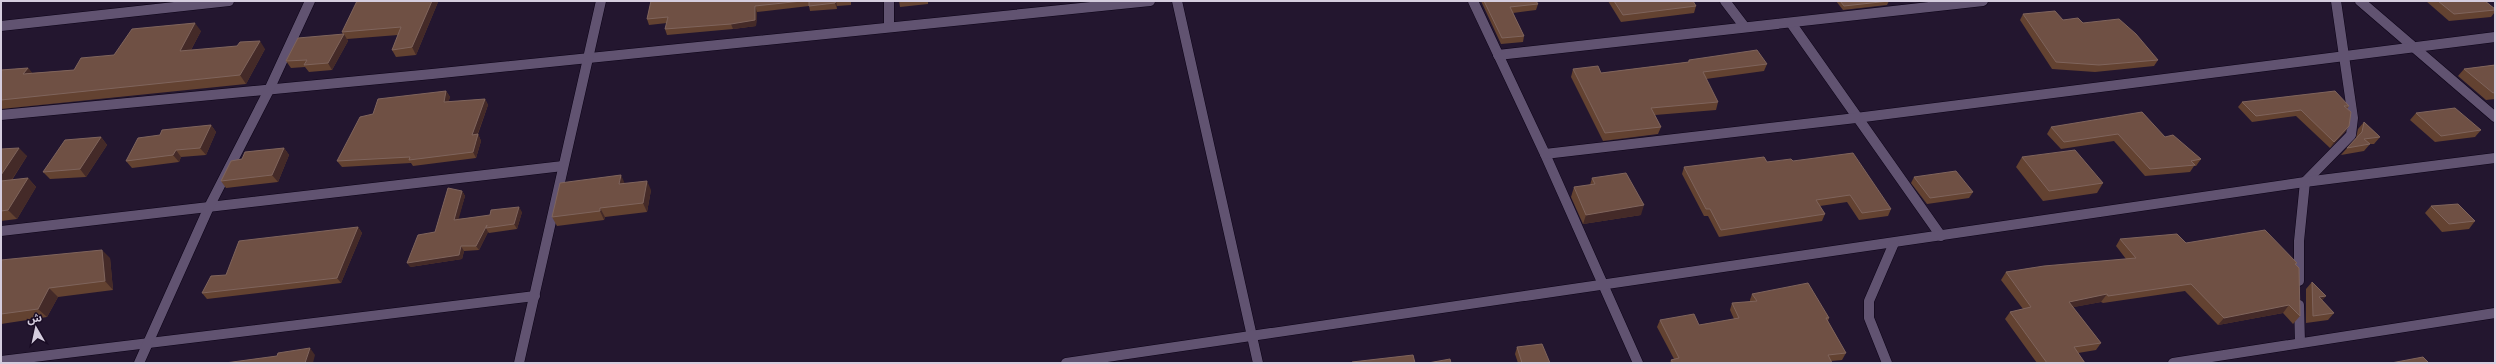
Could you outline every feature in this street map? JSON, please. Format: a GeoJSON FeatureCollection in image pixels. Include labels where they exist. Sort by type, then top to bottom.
{"type":"FeatureCollection","features":[{"type":"Feature","properties":{"kind":"street"},"geometry":{"type":"LineString","coordinates":[[1,26],[229,1]]}},
{"type":"Feature","properties":{"kind":"street"},"geometry":{"type":"LineString","coordinates":[[140,363],[210,207],[268,92],[310,1]]}},
{"type":"Feature","properties":{"kind":"street"},"geometry":{"type":"LineString","coordinates":[[519,363],[535,296],[562,166],[602,1]]}},
{"type":"Feature","properties":{"kind":"street"},"geometry":{"type":"LineString","coordinates":[[889,1],[889,27]]}},
{"type":"Feature","properties":{"kind":"street"},"geometry":{"type":"LineString","coordinates":[[1,115],[268,92],[589,57],[1150,1]]}},
{"type":"Feature","properties":{"kind":"street"},"geometry":{"type":"LineString","coordinates":[[1177,1],[1258,363]]}},
{"type":"Feature","properties":{"kind":"street"},"geometry":{"type":"LineString","coordinates":[[1473,1],[1545,154],[1638,363]]}},
{"type":"Feature","properties":{"kind":"street"},"geometry":{"type":"LineString","coordinates":[[1724,1],[1744,26]]}},
{"type":"Feature","properties":{"kind":"street"},"geometry":{"type":"LineString","coordinates":[[1498,56],[1744,26],[1791,23],[1983,1]]}},
{"type":"Feature","properties":{"kind":"street"},"geometry":{"type":"LineString","coordinates":[[2300,343],[2299,241],[2305,182],[2351,135],[2353,118],[2336,1]]}},
{"type":"Feature","properties":{"kind":"street"},"geometry":{"type":"LineString","coordinates":[[2360,1],[2416,47],[2495,117]]}},
{"type":"Feature","properties":{"kind":"street"},"geometry":{"type":"LineString","coordinates":[[1791,23],[1856,118],[1941,236]]}},
{"type":"Feature","properties":{"kind":"street"},"geometry":{"type":"LineString","coordinates":[[1545,154],[1856,118],[2495,37]]}},
{"type":"Feature","properties":{"kind":"street"},"geometry":{"type":"LineString","coordinates":[[1066,363],[2305,182],[2495,158]]}},
{"type":"Feature","properties":{"kind":"street"},"geometry":{"type":"LineString","coordinates":[[1,231],[562,166]]}},
{"type":"Feature","properties":{"kind":"street"},"geometry":{"type":"LineString","coordinates":[[1887,363],[1869,318],[1869,301],[1894,243]]}},
{"type":"Feature","properties":{"kind":"street"},"geometry":{"type":"LineString","coordinates":[[1,361],[535,296]]}},
{"type":"Feature","properties":{"kind":"street"},"geometry":{"type":"LineString","coordinates":[[2173,363],[2495,313]]}},
{"type":"Feature","properties":{"kind":"building"},"geometry":{"type":"Polygon","coordinates":[[[357,1],[432,1],[412,47],[392,50],[401,27],[342,32],[357,1]]]}},
{"type":"Feature","properties":{"kind":"building"},"geometry":{"type":"Polygon","coordinates":[[[651,1],[802,1],[755,6],[755,20],[731,24],[665,29],[668,17],[647,19],[651,1]]]}},
{"type":"Feature","properties":{"kind":"building"},"geometry":{"type":"Polygon","coordinates":[[[809,1],[836,1],[835,3],[809,6],[809,1]]]}},
{"type":"Feature","properties":{"kind":"building"},"geometry":{"type":"Polygon","coordinates":[[[1484,1],[1536,1],[1538,4],[1510,7],[1524,36],[1502,38],[1484,1]]]}},
{"type":"Feature","properties":{"kind":"building"},"geometry":{"type":"Polygon","coordinates":[[[1614,1],[1693,1],[1696,6],[1623,15],[1614,1]]]}},
{"type":"Feature","properties":{"kind":"building"},"geometry":{"type":"Polygon","coordinates":[[[1840,1],[1889,1],[1844,6],[1840,1]]]}},
{"type":"Feature","properties":{"kind":"building"},"geometry":{"type":"Polygon","coordinates":[[[2438,1],[2485,1],[2495,10],[2454,14],[2438,1]]]}},
{"type":"Feature","properties":{"kind":"building"},"geometry":{"type":"Polygon","coordinates":[[[2055,11],[2063,20],[2078,18],[2083,23],[2119,19],[2136,34],[2158,60],[2099,65],[2056,62],[2023,14],[2055,11]]]}},
{"type":"Feature","properties":{"kind":"building"},"geometry":{"type":"Polygon","coordinates":[[[195,23],[180,51],[237,46],[240,42],[260,41],[240,75],[1,100],[1,70],[28,68],[23,74],[74,70],[81,58],[114,55],[132,29],[195,23]]]}},
{"type":"Feature","properties":{"kind":"building"},"geometry":{"type":"Polygon","coordinates":[[[344,34],[328,63],[304,65],[307,60],[286,61],[298,38],[344,34]]]}},
{"type":"Feature","properties":{"kind":"building"},"geometry":{"type":"Polygon","coordinates":[[[1757,50],[1767,64],[1703,72],[1718,102],[1651,108],[1661,127],[1605,133],[1573,69],[1598,66],[1601,73],[1689,62],[1689,60],[1757,50]]]}},
{"type":"Feature","properties":{"kind":"building"},"geometry":{"type":"Polygon","coordinates":[[[2495,65],[2495,92],[2493,93],[2464,69],[2495,65]]]}},
{"type":"Feature","properties":{"kind":"building"},"geometry":{"type":"Polygon","coordinates":[[[446,91],[444,102],[485,99],[472,135],[478,134],[473,152],[409,160],[410,157],[337,161],[360,117],[373,114],[378,99],[446,91]]]}},
{"type":"Feature","properties":{"kind":"building"},"geometry":{"type":"Polygon","coordinates":[[[2335,91],[2349,106],[2344,106],[2351,112],[2349,126],[2334,142],[2301,110],[2256,116],[2242,102],[2335,91]]]}},
{"type":"Feature","properties":{"kind":"building"},"geometry":{"type":"Polygon","coordinates":[[[2455,108],[2481,130],[2441,136],[2416,113],[2455,108]]]}},
{"type":"Feature","properties":{"kind":"building"},"geometry":{"type":"Polygon","coordinates":[[[2142,112],[2165,137],[2173,135],[2201,159],[2191,161],[2195,165],[2150,169],[2118,134],[2064,142],[2051,127],[2142,112]]]}},
{"type":"Feature","properties":{"kind":"building"},"geometry":{"type":"Polygon","coordinates":[[[2364,122],[2380,137],[2364,139],[2370,144],[2347,148],[2362,132],[2364,122]]]}},
{"type":"Feature","properties":{"kind":"building"},"geometry":{"type":"Polygon","coordinates":[[[211,125],[200,148],[176,150],[173,155],[126,161],[138,138],[160,135],[162,130],[211,125]]]}},
{"type":"Feature","properties":{"kind":"building"},"geometry":{"type":"Polygon","coordinates":[[[101,137],[80,169],[43,172],[65,140],[101,137]]]}},
{"type":"Feature","properties":{"kind":"building"},"geometry":{"type":"Polygon","coordinates":[[[19,148],[1,175],[1,149],[19,148]]]}},
{"type":"Feature","properties":{"kind":"building"},"geometry":{"type":"Polygon","coordinates":[[[284,148],[272,175],[221,181],[231,161],[242,159],[245,152],[284,148]]]}},
{"type":"Feature","properties":{"kind":"building"},"geometry":{"type":"Polygon","coordinates":[[[2075,150],[2103,183],[2049,191],[2022,157],[2075,150]]]}},
{"type":"Feature","properties":{"kind":"building"},"geometry":{"type":"Polygon","coordinates":[[[1853,153],[1891,209],[1862,213],[1850,195],[1816,200],[1825,214],[1721,230],[1710,209],[1706,209],[1684,167],[1764,157],[1767,162],[1791,159],[1793,161],[1853,153]]]}},
{"type":"Feature","properties":{"kind":"building"},"geometry":{"type":"Polygon","coordinates":[[[1956,171],[1973,192],[1930,198],[1914,177],[1956,171]]]}},
{"type":"Feature","properties":{"kind":"building"},"geometry":{"type":"Polygon","coordinates":[[[1626,173],[1644,205],[1586,215],[1574,187],[1595,184],[1592,178],[1626,173]]]}},
{"type":"Feature","properties":{"kind":"building"},"geometry":{"type":"Polygon","coordinates":[[[621,175],[619,184],[647,181],[643,203],[600,208],[600,211],[552,217],[560,183],[621,175]]]}},
{"type":"Feature","properties":{"kind":"building"},"geometry":{"type":"Polygon","coordinates":[[[28,178],[8,210],[1,211],[1,181],[28,178]]]}},
{"type":"Feature","properties":{"kind":"building"},"geometry":{"type":"Polygon","coordinates":[[[448,188],[462,191],[454,220],[490,215],[491,210],[519,207],[514,224],[486,228],[487,225],[476,246],[461,246],[459,255],[407,263],[418,235],[435,232],[448,188]]]}},
{"type":"Feature","properties":{"kind":"building"},"geometry":{"type":"Polygon","coordinates":[[[2458,204],[2475,221],[2449,224],[2431,206],[2458,204]]]}},
{"type":"Feature","properties":{"kind":"building"},"geometry":{"type":"Polygon","coordinates":[[[358,227],[337,278],[202,293],[211,276],[226,275],[239,241],[358,227]]]}},
{"type":"Feature","properties":{"kind":"building"},"geometry":{"type":"Polygon","coordinates":[[[2265,230],[2297,263],[2295,264],[2299,268],[2300,316],[2289,305],[2224,318],[2191,284],[2108,296],[2107,294],[2069,302],[2101,343],[2074,347],[2085,363],[2047,363],[2010,312],[2031,307],[2006,272],[2044,266],[2136,258],[2120,239],[2177,234],[2186,243],[2265,230]]]}},
{"type":"Feature","properties":{"kind":"building"},"geometry":{"type":"Polygon","coordinates":[[[102,250],[105,281],[49,288],[38,309],[1,314],[1,260],[102,250]]]}},
{"type":"Feature","properties":{"kind":"building"},"geometry":{"type":"Polygon","coordinates":[[[2312,282],[2326,296],[2319,297],[2334,313],[2313,316],[2312,282]]]}},
{"type":"Feature","properties":{"kind":"building"},"geometry":{"type":"Polygon","coordinates":[[[1808,283],[1829,318],[1826,318],[1846,353],[1828,355],[1832,363],[1673,363],[1671,360],[1679,358],[1660,320],[1694,314],[1699,325],[1739,318],[1732,303],[1757,301],[1752,294],[1808,283]]]}},
{"type":"Feature","properties":{"kind":"building"},"geometry":{"type":"Polygon","coordinates":[[[1542,344],[1550,363],[1522,363],[1517,347],[1542,344]]]}},
{"type":"Feature","properties":{"kind":"building"},"geometry":{"type":"Polygon","coordinates":[[[310,348],[305,363],[225,363],[277,356],[278,353],[310,348]]]}},
{"type":"Feature","properties":{"kind":"building"},"geometry":{"type":"Polygon","coordinates":[[[1413,355],[1415,363],[1352,362],[1413,355]]]}},
{"type":"Feature","properties":{"kind":"building"},"geometry":{"type":"Polygon","coordinates":[[[2423,357],[2429,363],[2391,363],[2423,357]]]}},
{"type":"Feature","properties":{"kind":"building"},"geometry":{"type":"Polygon","coordinates":[[[1450,359],[1451,363],[1428,363],[1450,359]]]}}]}
